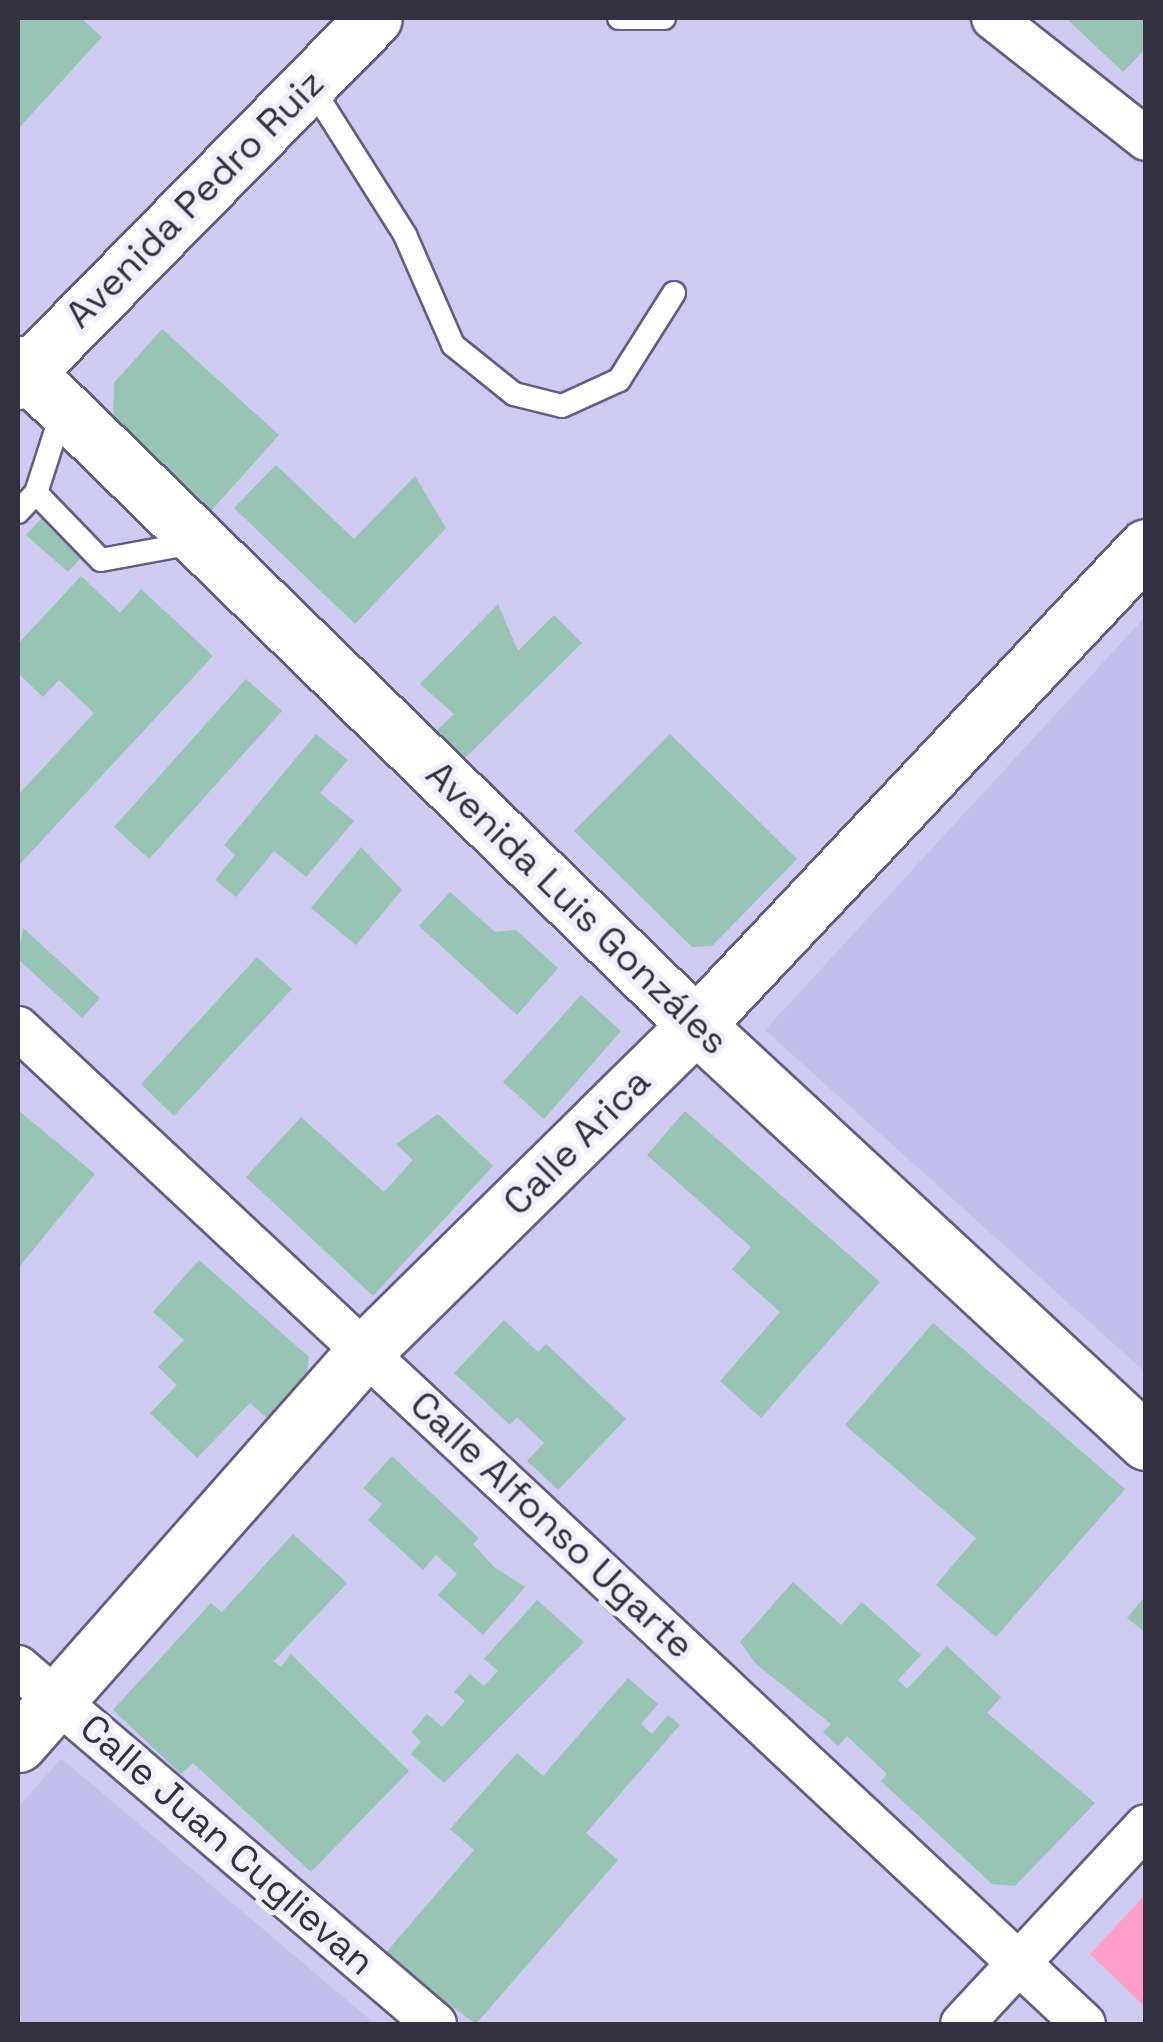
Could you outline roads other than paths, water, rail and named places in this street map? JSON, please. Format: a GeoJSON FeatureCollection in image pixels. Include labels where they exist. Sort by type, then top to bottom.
{"type":"FeatureCollection","features":[{"type":"Feature","properties":{"kind":"street","name":"Avenida Pedro Ruiz"},"geometry":{"type":"LineString","coordinates":[[31,382],[374,18]]}},
{"type":"Feature","properties":{"kind":"street"},"geometry":{"type":"LineString","coordinates":[[994,18],[1137,115]]}},
{"type":"Feature","properties":{"kind":"street","name":"Avenida Luis Gonzáles"},"geometry":{"type":"LineString","coordinates":[[31,382],[696,1024],[1146,1442]]}},
{"type":"Feature","properties":{"kind":"street","name":"Calle Arica"},"geometry":{"type":"LineString","coordinates":[[18,1744],[38,1684],[365,1351],[696,1024],[1146,547]]}},
{"type":"Feature","properties":{"kind":"street","name":"Calle Alfonso Ugarte"},"geometry":{"type":"LineString","coordinates":[[18,1028],[1084,2024]]}},
{"type":"Feature","properties":{"kind":"street","name":"Calle Juan Cuglievan"},"geometry":{"type":"LineString","coordinates":[[38,1684],[435,2024]]}},
{"type":"Feature","properties":{"kind":"street"},"geometry":{"type":"LineString","coordinates":[[962,2024],[1146,1826]]}},
{"type":"Feature","properties":{"kind":"lane"},"geometry":{"type":"LineString","coordinates":[[619,18],[664,18]]}},
{"type":"Feature","properties":{"kind":"lane"},"geometry":{"type":"LineString","coordinates":[[310,83],[404,235],[453,346],[514,394],[562,406],[618,380],[674,293]]}},
{"type":"Feature","properties":{"kind":"lane"},"geometry":{"type":"LineString","coordinates":[[31,382],[23,503],[101,560],[200,542]]}}]}
